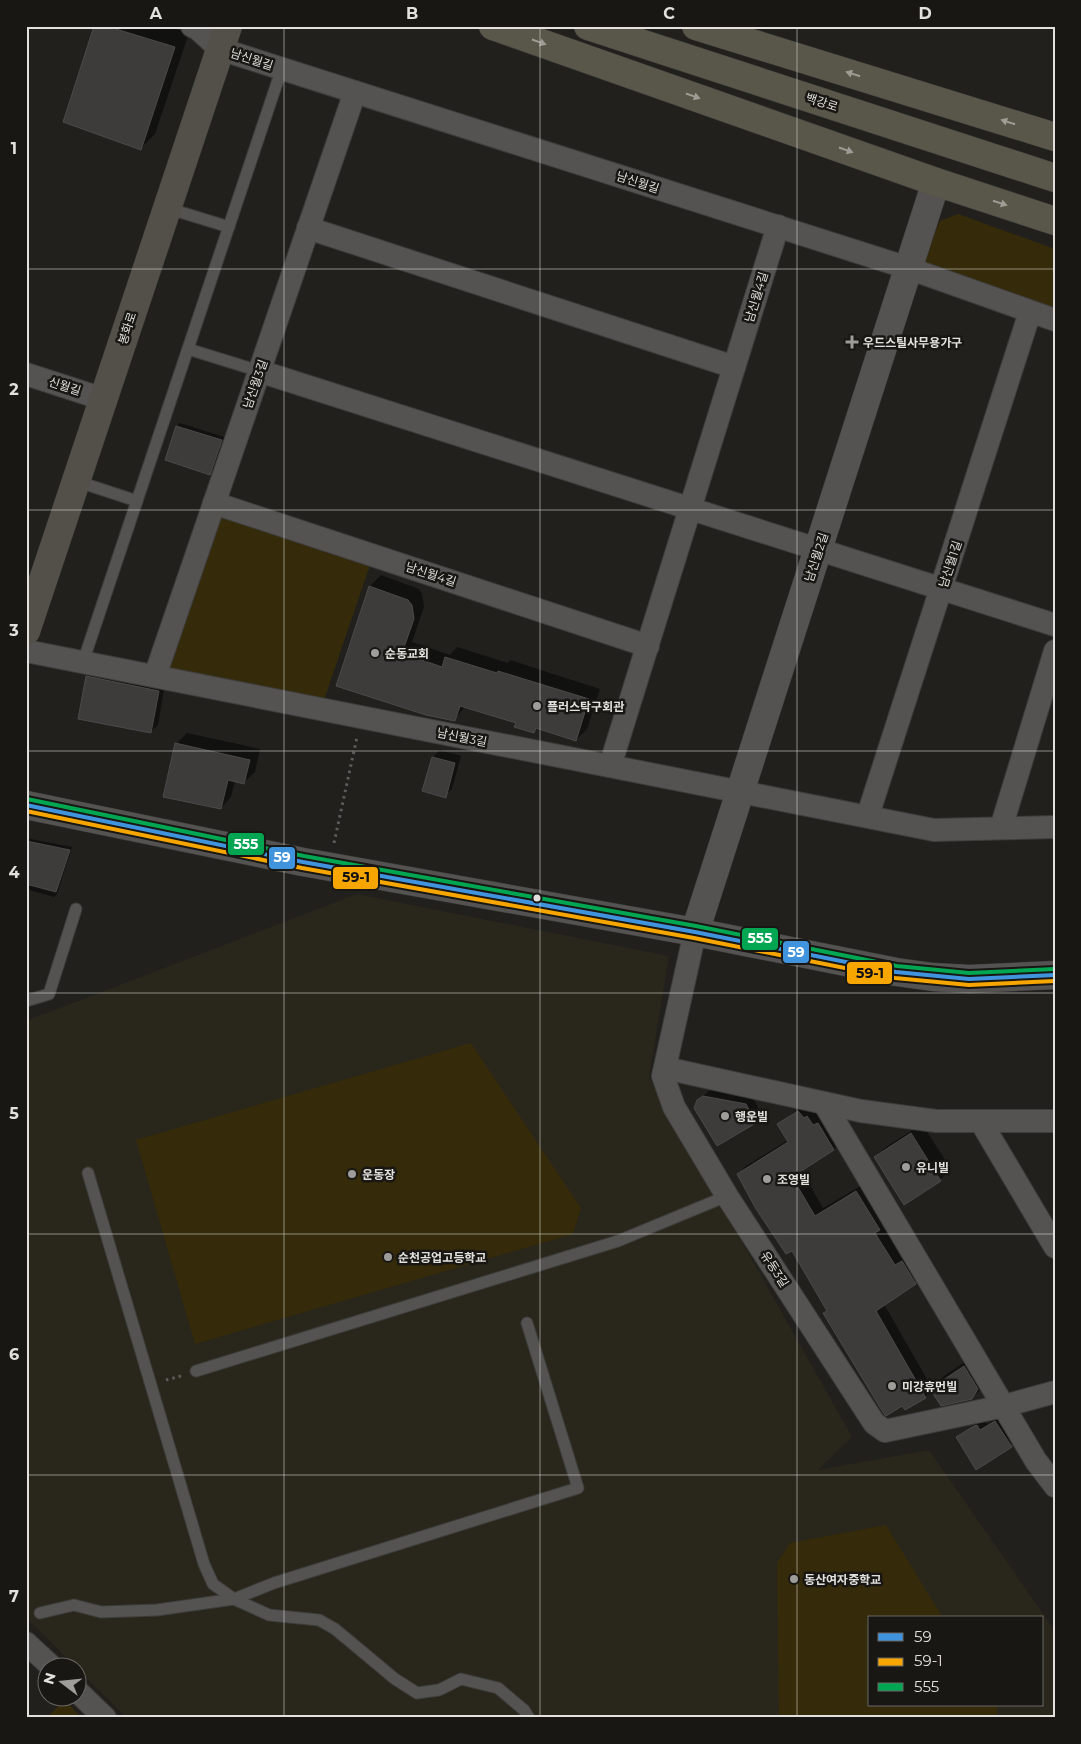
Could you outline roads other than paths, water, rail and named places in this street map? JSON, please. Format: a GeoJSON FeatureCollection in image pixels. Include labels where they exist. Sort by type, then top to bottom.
{"type":"FeatureCollection","features":[{"type":"Feature","properties":{"kind":"main road"},"geometry":{"type":"LineString","coordinates":[[493,26],[936,182],[1055,221]]}},
{"type":"Feature","properties":{"kind":"main road","name":"백강로"},"geometry":{"type":"LineString","coordinates":[[588,26],[1055,178]]}},
{"type":"Feature","properties":{"kind":"main road"},"geometry":{"type":"LineString","coordinates":[[696,26],[1055,137]]}},
{"type":"Feature","properties":{"kind":"main road","name":"봉화로"},"geometry":{"type":"LineString","coordinates":[[26,630],[224,38]]}},
{"type":"Feature","properties":{"kind":"street"},"geometry":{"type":"LineString","coordinates":[[192,26],[224,38]]}},
{"type":"Feature","properties":{"kind":"street","name":"남신월길"},"geometry":{"type":"LineString","coordinates":[[224,38],[282,68],[908,268],[1055,320]]}},
{"type":"Feature","properties":{"kind":"street","name":"남신월3길"},"geometry":{"type":"LineString","coordinates":[[155,676],[355,92]]}},
{"type":"Feature","properties":{"kind":"street","name":"남신월2길"},"geometry":{"type":"LineString","coordinates":[[695,932],[936,182]]}},
{"type":"Feature","properties":{"kind":"street","name":"남신월4길"},"geometry":{"type":"LineString","coordinates":[[610,766],[778,226]]}},
{"type":"Feature","properties":{"kind":"street"},"geometry":{"type":"LineString","coordinates":[[308,228],[734,367]]}},
{"type":"Feature","properties":{"kind":"street","name":"남신월1길"},"geometry":{"type":"LineString","coordinates":[[868,815],[1030,312]]}},
{"type":"Feature","properties":{"kind":"street"},"geometry":{"type":"LineString","coordinates":[[259,371],[690,510],[1055,624]]}},
{"type":"Feature","properties":{"kind":"street","name":"신월길"},"geometry":{"type":"LineString","coordinates":[[26,374],[103,399]]}},
{"type":"Feature","properties":{"kind":"street","name":"남신월4길"},"geometry":{"type":"LineString","coordinates":[[214,503],[648,646]]}},
{"type":"Feature","properties":{"kind":"street","name":"남신월3길"},"geometry":{"type":"LineString","coordinates":[[26,651],[740,792]]}},
{"type":"Feature","properties":{"kind":"street"},"geometry":{"type":"LineString","coordinates":[[1001,828],[1055,651]]}},
{"type":"Feature","properties":{"kind":"street"},"geometry":{"type":"LineString","coordinates":[[740,792],[868,815],[934,830],[1055,827]]}},
{"type":"Feature","properties":{"kind":"street"},"geometry":{"type":"LineString","coordinates":[[26,805],[328,866],[695,932],[896,972],[933,977],[969,978],[1055,975]]}},
{"type":"Feature","properties":{"kind":"street","name":"유동3길"},"geometry":{"type":"LineString","coordinates":[[695,932],[663,1076],[674,1107],[727,1196],[874,1423],[885,1431],[1004,1406],[1055,1392]]}},
{"type":"Feature","properties":{"kind":"street"},"geometry":{"type":"LineString","coordinates":[[665,1068],[861,1111],[936,1121],[1055,1121]]}},
{"type":"Feature","properties":{"kind":"street"},"geometry":{"type":"LineString","coordinates":[[824,1103],[1036,1461],[1055,1486]]}},
{"type":"Feature","properties":{"kind":"street"},"geometry":{"type":"LineString","coordinates":[[981,1122],[1055,1247]]}},
{"type":"Feature","properties":{"kind":"street"},"geometry":{"type":"LineString","coordinates":[[26,1643],[40,1656]]}},
{"type":"Feature","properties":{"kind":"street"},"geometry":{"type":"LineString","coordinates":[[88,1702],[105,1718]]}},
{"type":"Feature","properties":{"kind":"lane"},"geometry":{"type":"LineString","coordinates":[[83,662],[282,68]]}},
{"type":"Feature","properties":{"kind":"lane"},"geometry":{"type":"LineString","coordinates":[[167,208],[229,227]]}},
{"type":"Feature","properties":{"kind":"lane"},"geometry":{"type":"LineString","coordinates":[[188,349],[259,371]]}},
{"type":"Feature","properties":{"kind":"lane"},"geometry":{"type":"LineString","coordinates":[[76,481],[137,500]]}},
{"type":"Feature","properties":{"kind":"lane"},"geometry":{"type":"LineString","coordinates":[[26,1001],[49,994],[76,910]]}},
{"type":"Feature","properties":{"kind":"lane"},"geometry":{"type":"LineString","coordinates":[[88,1173],[204,1564],[213,1584],[234,1599],[269,1615],[319,1620],[334,1628],[395,1679],[417,1693],[439,1690],[462,1679],[498,1688],[524,1710],[529,1718]]}},
{"type":"Feature","properties":{"kind":"lane"},"geometry":{"type":"LineString","coordinates":[[196,1371],[618,1241],[727,1196]]}},
{"type":"Feature","properties":{"kind":"lane"},"geometry":{"type":"LineString","coordinates":[[40,1613],[74,1605],[101,1612],[157,1610],[234,1599],[274,1583],[578,1488],[528,1323]]}},
{"type":"Feature","properties":{"kind":"place","name":"우드스틸사무용가구"},"geometry":{"type":"Point","coordinates":[852,342]}},
{"type":"Feature","properties":{"kind":"place","name":"순동교회"},"geometry":{"type":"Point","coordinates":[375,653]}},
{"type":"Feature","properties":{"kind":"place","name":"플러스탁구회관"},"geometry":{"type":"Point","coordinates":[537,706]}},
{"type":"Feature","properties":{"kind":"place","name":"행운빌"},"geometry":{"type":"Point","coordinates":[725,1116]}},
{"type":"Feature","properties":{"kind":"place","name":"유니빌"},"geometry":{"type":"Point","coordinates":[906,1167]}},
{"type":"Feature","properties":{"kind":"place","name":"운동장"},"geometry":{"type":"Point","coordinates":[352,1174]}},
{"type":"Feature","properties":{"kind":"place","name":"조영빌"},"geometry":{"type":"Point","coordinates":[767,1179]}},
{"type":"Feature","properties":{"kind":"place","name":"순천공업고등학교"},"geometry":{"type":"Point","coordinates":[388,1257]}},
{"type":"Feature","properties":{"kind":"place","name":"미강휴먼빌"},"geometry":{"type":"Point","coordinates":[892,1386]}},
{"type":"Feature","properties":{"kind":"place","name":"동산여자중학교"},"geometry":{"type":"Point","coordinates":[794,1579]}}]}
